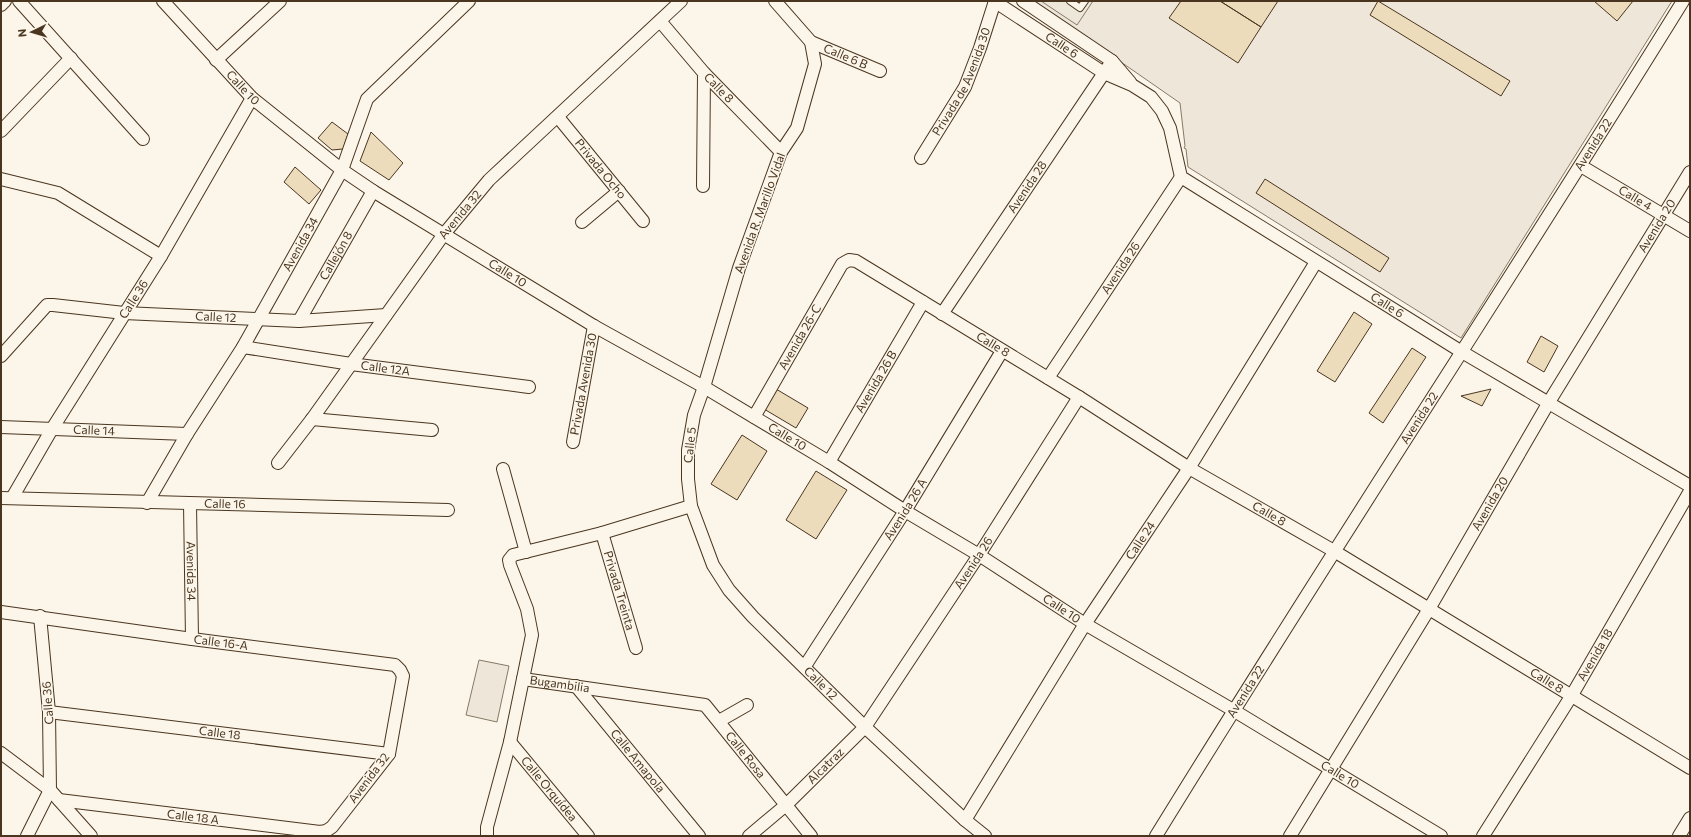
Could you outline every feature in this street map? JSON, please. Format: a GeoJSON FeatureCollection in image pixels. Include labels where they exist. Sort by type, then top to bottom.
{"type":"FeatureCollection","features":[{"type":"Feature","properties":{"kind":"street"},"geometry":{"type":"LineString","coordinates":[[1,5],[5,1]]}},
{"type":"Feature","properties":{"kind":"street"},"geometry":{"type":"LineString","coordinates":[[19,1],[143,139]]}},
{"type":"Feature","properties":{"kind":"street","name":"Calle 10"},"geometry":{"type":"LineString","coordinates":[[163,1],[252,98],[342,170],[594,326],[704,387],[829,462],[905,511],[979,555],[1085,624],[1234,710],[1441,836]]}},
{"type":"Feature","properties":{"kind":"street"},"geometry":{"type":"LineString","coordinates":[[216,60],[280,1]]}},
{"type":"Feature","properties":{"kind":"street","name":"Avenida 34"},"geometry":{"type":"LineString","coordinates":[[147,503],[187,434],[259,320],[342,170],[367,99],[469,1]]}},
{"type":"Feature","properties":{"kind":"street","name":"Avenida 32"},"geometry":{"type":"LineString","coordinates":[[278,463],[312,419],[444,234],[490,180],[681,1]]}},
{"type":"Feature","properties":{"kind":"street"},"geometry":{"type":"LineString","coordinates":[[775,1],[812,42]]}},
{"type":"Feature","properties":{"kind":"street","name":"Calle 6"},"geometry":{"type":"LineString","coordinates":[[995,1],[1104,73],[1132,85],[1151,97],[1162,111],[1170,128],[1175,143],[1181,177],[1462,352],[1690,486]]}},
{"type":"Feature","properties":{"kind":"street","name":"Privada de Avenida 30"},"geometry":{"type":"LineString","coordinates":[[921,158],[965,87],[980,48],[995,1]]}},
{"type":"Feature","properties":{"kind":"street","name":"Calle 6"},"geometry":{"type":"LineString","coordinates":[[1023,1],[1112,61],[1132,85]]}},
{"type":"Feature","properties":{"kind":"street","name":"Avenida 22"},"geometry":{"type":"LineString","coordinates":[[1156,836],[1334,551],[1581,166],[1683,1]]}},
{"type":"Feature","properties":{"kind":"street","name":"Calle 8"},"geometry":{"type":"LineString","coordinates":[[660,21],[704,73],[781,152]]}},
{"type":"Feature","properties":{"kind":"street","name":"Calle 6 B"},"geometry":{"type":"LineString","coordinates":[[812,42],[880,70]]}},
{"type":"Feature","properties":{"kind":"street","name":"Avenida R. Marillo Vidal"},"geometry":{"type":"LineString","coordinates":[[704,387],[738,268],[781,152],[797,128],[815,64],[812,42]]}},
{"type":"Feature","properties":{"kind":"street"},"geometry":{"type":"LineString","coordinates":[[1,131],[71,58]]}},
{"type":"Feature","properties":{"kind":"street","name":"Avenida 28"},"geometry":{"type":"LineString","coordinates":[[942,314],[1112,61]]}},
{"type":"Feature","properties":{"kind":"street"},"geometry":{"type":"LineString","coordinates":[[703,186],[704,73]]}},
{"type":"Feature","properties":{"kind":"street","name":"Calle 36"},"geometry":{"type":"LineString","coordinates":[[7,498],[161,256],[252,98]]}},
{"type":"Feature","properties":{"kind":"street","name":"Privada Ocho"},"geometry":{"type":"LineString","coordinates":[[558,117],[643,221]]}},
{"type":"Feature","properties":{"kind":"street","name":"Calle 4"},"geometry":{"type":"LineString","coordinates":[[1581,166],[1690,230]]}},
{"type":"Feature","properties":{"kind":"street","name":"Avenida 20"},"geometry":{"type":"LineString","coordinates":[[1290,836],[1429,608],[1549,402],[1690,172]]}},
{"type":"Feature","properties":{"kind":"street","name":"Avenida 26"},"geometry":{"type":"LineString","coordinates":[[1048,378],[1181,177]]}},
{"type":"Feature","properties":{"kind":"street"},"geometry":{"type":"LineString","coordinates":[[1,180],[58,193],[161,256]]}},
{"type":"Feature","properties":{"kind":"street","name":"Callejón 8"},"geometry":{"type":"LineString","coordinates":[[299,321],[373,190]]}},
{"type":"Feature","properties":{"kind":"street"},"geometry":{"type":"LineString","coordinates":[[582,222],[619,191]]}},
{"type":"Feature","properties":{"kind":"street","name":"Calle 8"},"geometry":{"type":"LineString","coordinates":[[849,260],[856,261],[1079,397],[1189,468],[1334,551],[1690,768]]}},
{"type":"Feature","properties":{"kind":"street","name":"Avenida 26-C"},"geometry":{"type":"LineString","coordinates":[[754,417],[842,264],[849,260]]}},
{"type":"Feature","properties":{"kind":"street","name":"Calle 24"},"geometry":{"type":"LineString","coordinates":[[965,820],[1085,624],[1189,468],[1316,262]]}},
{"type":"Feature","properties":{"kind":"street","name":"Avenida 26 B"},"geometry":{"type":"LineString","coordinates":[[829,462],[923,302]]}},
{"type":"Feature","properties":{"kind":"street","name":"Calle 12"},"geometry":{"type":"LineString","coordinates":[[1,356],[47,305],[124,313],[259,320],[299,321],[386,315]]}},
{"type":"Feature","properties":{"kind":"street","name":"Privada Avenida 30"},"geometry":{"type":"LineString","coordinates":[[573,442],[594,326]]}},
{"type":"Feature","properties":{"kind":"street","name":"Calle 12A"},"geometry":{"type":"LineString","coordinates":[[243,347],[351,364],[529,387]]}},
{"type":"Feature","properties":{"kind":"street","name":"Avenida 26 A"},"geometry":{"type":"LineString","coordinates":[[805,666],[905,511],[1002,351]]}},
{"type":"Feature","properties":{"kind":"street","name":"Calle 5"},"geometry":{"type":"LineString","coordinates":[[691,506],[688,479],[688,450],[694,415],[704,387]]}},
{"type":"Feature","properties":{"kind":"street","name":"Avenida 26"},"geometry":{"type":"LineString","coordinates":[[865,727],[979,555],[1079,397]]}},
{"type":"Feature","properties":{"kind":"street"},"geometry":{"type":"LineString","coordinates":[[312,419],[432,430]]}},
{"type":"Feature","properties":{"kind":"street","name":"Calle 14"},"geometry":{"type":"LineString","coordinates":[[1,427],[187,434]]}},
{"type":"Feature","properties":{"kind":"street"},"geometry":{"type":"LineString","coordinates":[[503,470],[526,552]]}},
{"type":"Feature","properties":{"kind":"street","name":"Avenida 18"},"geometry":{"type":"LineString","coordinates":[[1483,836],[1572,695],[1690,491]]}},
{"type":"Feature","properties":{"kind":"street","name":"Calle 16"},"geometry":{"type":"LineString","coordinates":[[7,498],[448,510]]}},
{"type":"Feature","properties":{"kind":"street","name":"Avenida 34"},"geometry":{"type":"LineString","coordinates":[[190,504],[192,639]]}},
{"type":"Feature","properties":{"kind":"street"},"geometry":{"type":"LineString","coordinates":[[523,679],[532,635],[527,609],[510,565],[509,560],[513,555],[602,533],[691,506]]}},
{"type":"Feature","properties":{"kind":"street","name":"Calle 12"},"geometry":{"type":"LineString","coordinates":[[691,506],[713,565],[729,590],[753,617],[805,666],[865,727],[965,820],[985,836]]}},
{"type":"Feature","properties":{"kind":"street","name":"Privada Treinta"},"geometry":{"type":"LineString","coordinates":[[602,533],[636,648]]}},
{"type":"Feature","properties":{"kind":"street","name":"Calle 16-A"},"geometry":{"type":"LineString","coordinates":[[1,612],[40,616],[192,639],[395,665],[400,670]]}},
{"type":"Feature","properties":{"kind":"street","name":"Calle 36"},"geometry":{"type":"LineString","coordinates":[[40,616],[49,712],[50,790]]}},
{"type":"Feature","properties":{"kind":"street","name":"Avenida 32"},"geometry":{"type":"LineString","coordinates":[[326,831],[332,827],[389,754],[403,676],[400,670]]}},
{"type":"Feature","properties":{"kind":"street","name":"Bugambilia"},"geometry":{"type":"LineString","coordinates":[[487,835],[510,742],[523,679],[705,705]]}},
{"type":"Feature","properties":{"kind":"street","name":"Calle Amapola"},"geometry":{"type":"LineString","coordinates":[[576,686],[699,836]]}},
{"type":"Feature","properties":{"kind":"street","name":"Calle Rosa"},"geometry":{"type":"LineString","coordinates":[[705,705],[811,836]]}},
{"type":"Feature","properties":{"kind":"street"},"geometry":{"type":"LineString","coordinates":[[719,721],[747,705]]}},
{"type":"Feature","properties":{"kind":"street","name":"Calle 18"},"geometry":{"type":"LineString","coordinates":[[49,712],[389,754]]}},
{"type":"Feature","properties":{"kind":"street","name":"Alcatraz"},"geometry":{"type":"LineString","coordinates":[[749,836],[786,805],[865,727]]}},
{"type":"Feature","properties":{"kind":"street","name":"Calle Orquídea"},"geometry":{"type":"LineString","coordinates":[[510,742],[588,836]]}},
{"type":"Feature","properties":{"kind":"street"},"geometry":{"type":"LineString","coordinates":[[1,753],[50,790],[91,836]]}},
{"type":"Feature","properties":{"kind":"street"},"geometry":{"type":"LineString","coordinates":[[27,836],[50,790]]}},
{"type":"Feature","properties":{"kind":"street","name":"Calle 18 A"},"geometry":{"type":"LineString","coordinates":[[59,800],[312,831],[326,831]]}},
{"type":"Feature","properties":{"kind":"street"},"geometry":{"type":"LineString","coordinates":[[1679,836],[1690,818]]}},
{"type":"Feature","properties":{"kind":"lane"},"geometry":{"type":"LineString","coordinates":[[1070,1],[1080,8],[1085,1]]}},
{"type":"Feature","properties":{"kind":"shaded area"},"geometry":{"type":"Polygon","coordinates":[[[1033,1],[1672,1],[1461,338],[1188,167],[1186,149],[1184,148],[1180,103],[1033,1]]]}},
{"type":"Feature","properties":{"kind":"shaded area"},"geometry":{"type":"Polygon","coordinates":[[[1041,1],[1093,1],[1077,25],[1041,1]]]}},
{"type":"Feature","properties":{"kind":"shaded area"},"geometry":{"type":"Polygon","coordinates":[[[479,660],[509,666],[497,722],[466,715],[479,660]]]}},
{"type":"Feature","properties":{"kind":"building"},"geometry":{"type":"Polygon","coordinates":[[[1181,1],[1220,1],[1261,27],[1238,63],[1169,18],[1181,1]]]}},
{"type":"Feature","properties":{"kind":"building"},"geometry":{"type":"Polygon","coordinates":[[[1220,1],[1278,1],[1261,27],[1220,1]]]}},
{"type":"Feature","properties":{"kind":"building"},"geometry":{"type":"Polygon","coordinates":[[[1378,1],[1510,81],[1501,96],[1370,15],[1378,1]]]}},
{"type":"Feature","properties":{"kind":"building"},"geometry":{"type":"Polygon","coordinates":[[[1594,1],[1633,1],[1617,21],[1594,1]]]}},
{"type":"Feature","properties":{"kind":"building"},"geometry":{"type":"Polygon","coordinates":[[[332,122],[348,134],[343,149],[332,150],[318,138],[332,122]]]}},
{"type":"Feature","properties":{"kind":"building"},"geometry":{"type":"Polygon","coordinates":[[[371,132],[403,163],[389,180],[360,161],[371,132]]]}},
{"type":"Feature","properties":{"kind":"building"},"geometry":{"type":"Polygon","coordinates":[[[295,167],[321,190],[309,204],[284,182],[295,167]]]}},
{"type":"Feature","properties":{"kind":"building"},"geometry":{"type":"Polygon","coordinates":[[[1265,179],[1389,258],[1380,272],[1256,193],[1265,179]]]}},
{"type":"Feature","properties":{"kind":"building"},"geometry":{"type":"Polygon","coordinates":[[[1354,312],[1372,324],[1335,382],[1317,371],[1354,312]]]}},
{"type":"Feature","properties":{"kind":"building"},"geometry":{"type":"Polygon","coordinates":[[[1541,336],[1558,346],[1544,372],[1527,362],[1541,336]]]}},
{"type":"Feature","properties":{"kind":"building"},"geometry":{"type":"Polygon","coordinates":[[[1412,348],[1426,357],[1383,423],[1369,413],[1412,348]]]}},
{"type":"Feature","properties":{"kind":"building"},"geometry":{"type":"Polygon","coordinates":[[[776,389],[808,408],[796,428],[764,409],[776,389]]]}},
{"type":"Feature","properties":{"kind":"building"},"geometry":{"type":"Polygon","coordinates":[[[1491,389],[1482,406],[1461,396],[1491,389]]]}},
{"type":"Feature","properties":{"kind":"building"},"geometry":{"type":"Polygon","coordinates":[[[742,435],[767,451],[737,500],[711,484],[742,435]]]}},
{"type":"Feature","properties":{"kind":"building"},"geometry":{"type":"Polygon","coordinates":[[[816,471],[847,490],[816,539],[786,520],[816,471]]]}}]}
